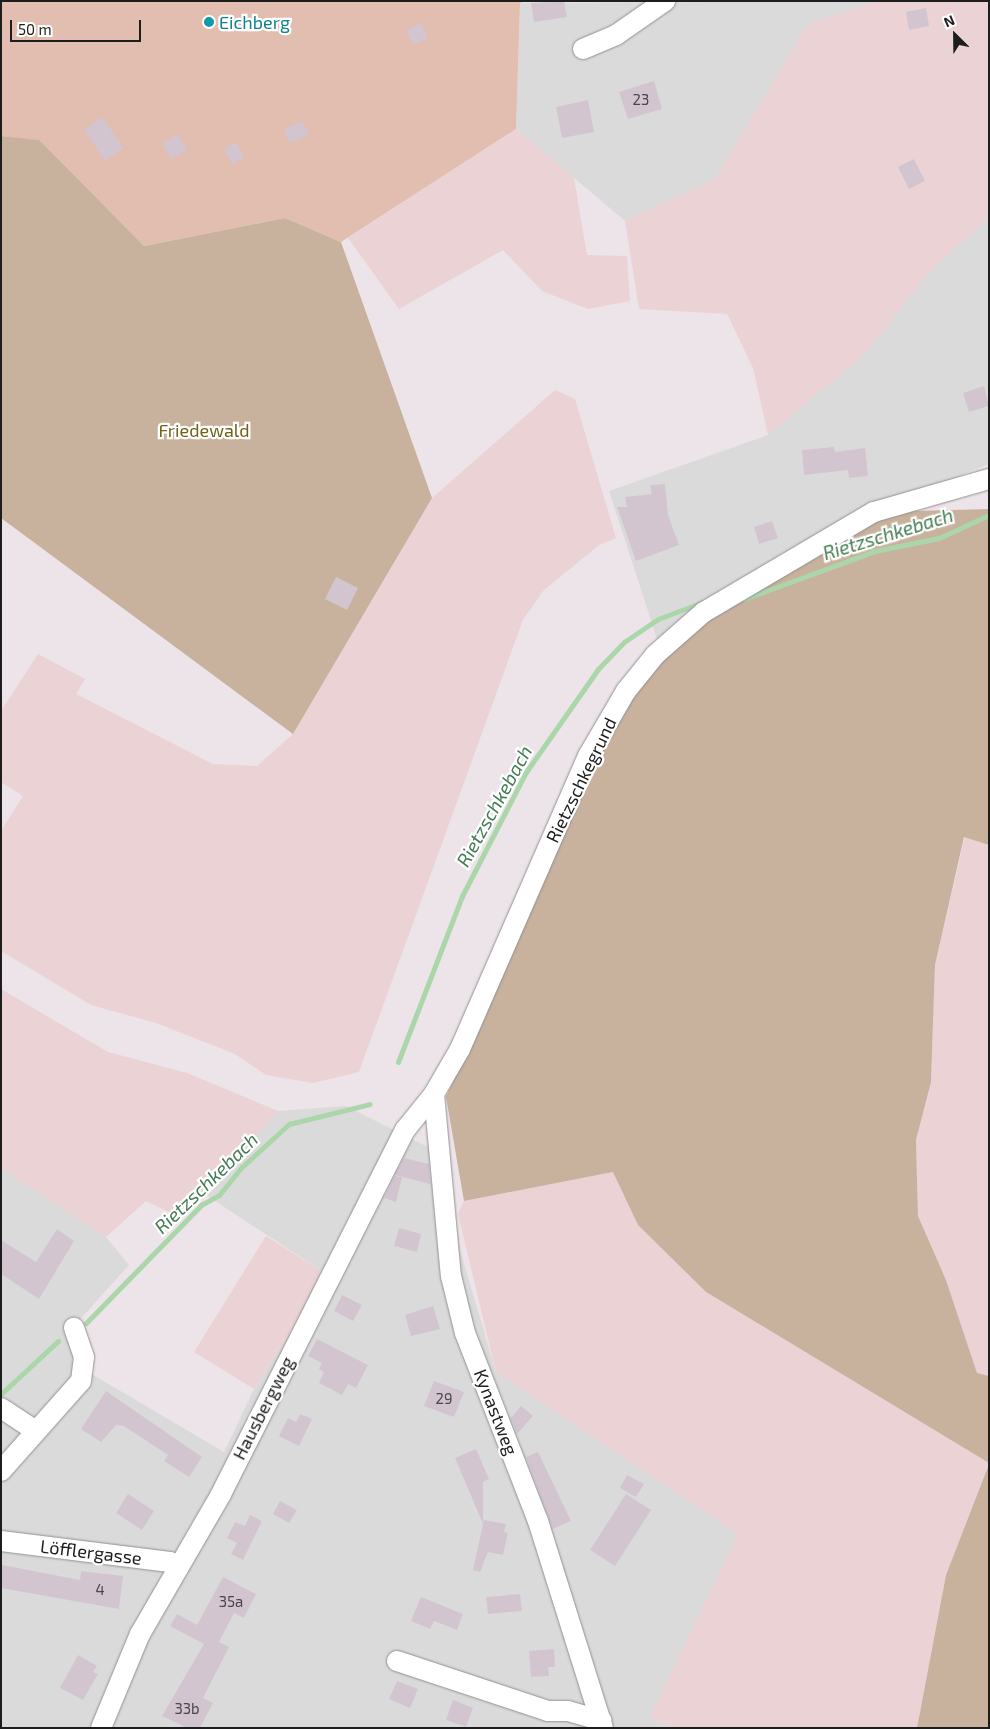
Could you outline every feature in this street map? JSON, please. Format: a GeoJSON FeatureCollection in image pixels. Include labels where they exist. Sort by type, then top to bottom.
{"type":"FeatureCollection","features":[{"type":"Feature","properties":{"kind":"street"},"geometry":{"type":"LineString","coordinates":[[583,49],[616,35],[665,1]]}},
{"type":"Feature","properties":{"kind":"street","name":"Rietzschkegrund"},"geometry":{"type":"LineString","coordinates":[[434,1094],[460,1049],[588,756],[626,691],[655,655],[704,612],[874,512],[989,479]]}},
{"type":"Feature","properties":{"kind":"street","name":"Hausbergweg"},"geometry":{"type":"LineString","coordinates":[[101,1728],[140,1634],[221,1494],[405,1130],[434,1094]]}},
{"type":"Feature","properties":{"kind":"street","name":"Kynastweg"},"geometry":{"type":"LineString","coordinates":[[434,1094],[450,1276],[465,1333],[538,1521],[602,1724]]}},
{"type":"Feature","properties":{"kind":"street"},"geometry":{"type":"LineString","coordinates":[[1,1471],[80,1381],[84,1357],[74,1328]]}},
{"type":"Feature","properties":{"kind":"street"},"geometry":{"type":"LineString","coordinates":[[1,1408],[36,1431]]}},
{"type":"Feature","properties":{"kind":"street","name":"Löfflergasse"},"geometry":{"type":"LineString","coordinates":[[1,1541],[170,1562],[179,1567]]}},
{"type":"Feature","properties":{"kind":"street","name":"Kynastweg"},"geometry":{"type":"LineString","coordinates":[[397,1661],[548,1711],[568,1711],[602,1724]]}},
{"type":"Feature","properties":{"kind":"shaded area"},"geometry":{"type":"Polygon","coordinates":[[[1,1],[525,1],[520,3],[516,129],[341,242],[285,218],[144,246],[39,141],[1,136],[1,1]]]}},
{"type":"Feature","properties":{"kind":"shaded area"},"geometry":{"type":"Polygon","coordinates":[[[877,1],[808,24],[715,179],[625,221],[516,129],[520,3],[877,1]]]}},
{"type":"Feature","properties":{"kind":"shaded area"},"geometry":{"type":"Polygon","coordinates":[[[877,1],[989,1],[989,218],[930,271],[865,353],[768,435],[753,368],[727,314],[639,309],[625,221],[715,179],[808,24],[877,1]]]}},
{"type":"Feature","properties":{"kind":"shaded area"},"geometry":{"type":"Polygon","coordinates":[[[516,129],[574,178],[587,255],[627,256],[630,301],[588,309],[542,291],[503,250],[399,309],[348,238],[516,129]]]}},
{"type":"Feature","properties":{"kind":"shaded area"},"geometry":{"type":"Polygon","coordinates":[[[989,218],[989,464],[825,529],[658,642],[609,491],[768,435],[865,353],[930,271],[989,218]]]}},
{"type":"Feature","properties":{"kind":"shaded area"},"geometry":{"type":"Polygon","coordinates":[[[555,390],[575,399],[616,538],[599,545],[543,591],[523,620],[359,1072],[313,1083],[266,1075],[235,1054],[156,1023],[91,1005],[1,951],[1,831],[23,796],[1,782],[1,711],[38,654],[85,679],[76,694],[213,764],[257,766],[293,734],[432,498],[555,390]]]}},
{"type":"Feature","properties":{"kind":"shaded area"},"geometry":{"type":"Polygon","coordinates":[[[965,836],[989,845],[989,1376],[977,1374],[946,1280],[918,1216],[916,1140],[931,1082],[935,965],[965,836]]]}},
{"type":"Feature","properties":{"kind":"shaded area"},"geometry":{"type":"Polygon","coordinates":[[[1,989],[108,1052],[187,1073],[278,1111],[203,1193],[171,1213],[146,1201],[106,1237],[1,1168],[1,989]]]}},
{"type":"Feature","properties":{"kind":"shaded area"},"geometry":{"type":"Polygon","coordinates":[[[346,1106],[430,1148],[496,1372],[738,1534],[650,1717],[671,1728],[1,1728],[1,1416],[15,1423],[31,1443],[90,1373],[224,1452],[254,1389],[326,1274],[203,1193],[278,1111],[346,1106]]]}},
{"type":"Feature","properties":{"kind":"shaded area"},"geometry":{"type":"Polygon","coordinates":[[[1,1168],[106,1237],[129,1265],[67,1334],[78,1371],[43,1415],[32,1419],[1,1404],[1,1168]]]}},
{"type":"Feature","properties":{"kind":"shaded area"},"geometry":{"type":"Polygon","coordinates":[[[614,1172],[638,1225],[706,1292],[989,1463],[946,1575],[917,1728],[671,1728],[650,1717],[738,1534],[496,1372],[458,1214],[464,1201],[614,1172]]]}},
{"type":"Feature","properties":{"kind":"shaded area"},"geometry":{"type":"Polygon","coordinates":[[[266,1236],[326,1274],[254,1389],[194,1352],[266,1236]]]}},
{"type":"Feature","properties":{"kind":"green space","name":"Friedewald"},"geometry":{"type":"Polygon","coordinates":[[[1,136],[39,140],[144,246],[285,218],[341,242],[432,498],[293,734],[1,518],[1,136]]]}},
{"type":"Feature","properties":{"kind":"green space"},"geometry":{"type":"Polygon","coordinates":[[[989,509],[989,845],[964,837],[935,965],[931,1082],[916,1140],[918,1216],[946,1280],[977,1373],[989,1376],[989,1463],[706,1292],[638,1225],[613,1172],[464,1201],[446,1097],[626,691],[655,655],[874,512],[989,509]]]}},
{"type":"Feature","properties":{"kind":"green space"},"geometry":{"type":"Polygon","coordinates":[[[989,1464],[989,1728],[917,1728],[946,1575],[989,1464]]]}},
{"type":"Feature","properties":{"kind":"building"},"geometry":{"type":"Polygon","coordinates":[[[564,1],[567,17],[534,22],[531,3],[564,1]]]}},
{"type":"Feature","properties":{"kind":"building"},"geometry":{"type":"Polygon","coordinates":[[[926,8],[929,26],[909,30],[906,12],[926,8]]]}},
{"type":"Feature","properties":{"kind":"building"},"geometry":{"type":"Polygon","coordinates":[[[421,23],[428,38],[413,45],[406,30],[421,23]]]}},
{"type":"Feature","properties":{"kind":"building"},"geometry":{"type":"Polygon","coordinates":[[[654,81],[662,109],[628,119],[619,92],[654,81]]]}},
{"type":"Feature","properties":{"kind":"building"},"geometry":{"type":"Polygon","coordinates":[[[588,100],[594,132],[562,138],[556,107],[588,100]]]}},
{"type":"Feature","properties":{"kind":"building"},"geometry":{"type":"Polygon","coordinates":[[[102,117],[123,148],[105,161],[84,130],[102,117]]]}},
{"type":"Feature","properties":{"kind":"building"},"geometry":{"type":"Polygon","coordinates":[[[303,121],[309,135],[290,143],[284,129],[303,121]]]}},
{"type":"Feature","properties":{"kind":"building"},"geometry":{"type":"Polygon","coordinates":[[[178,135],[187,150],[171,159],[162,143],[178,135]]]}},
{"type":"Feature","properties":{"kind":"building"},"geometry":{"type":"Polygon","coordinates":[[[236,142],[244,158],[232,164],[224,149],[236,142]]]}},
{"type":"Feature","properties":{"kind":"building"},"geometry":{"type":"Polygon","coordinates":[[[914,159],[925,181],[909,189],[898,167],[914,159]]]}},
{"type":"Feature","properties":{"kind":"building"},"geometry":{"type":"Polygon","coordinates":[[[984,386],[989,406],[969,412],[963,393],[984,386]]]}},
{"type":"Feature","properties":{"kind":"building"},"geometry":{"type":"Polygon","coordinates":[[[834,447],[835,452],[865,448],[868,476],[849,478],[848,470],[804,475],[802,450],[834,447]]]}},
{"type":"Feature","properties":{"kind":"building"},"geometry":{"type":"Polygon","coordinates":[[[665,484],[668,515],[679,545],[636,561],[617,507],[627,507],[625,497],[652,494],[650,485],[665,484]]]}},
{"type":"Feature","properties":{"kind":"building"},"geometry":{"type":"Polygon","coordinates":[[[772,521],[778,538],[759,544],[754,527],[772,521]]]}},
{"type":"Feature","properties":{"kind":"building"},"geometry":{"type":"Polygon","coordinates":[[[336,577],[358,588],[347,610],[325,599],[336,577]]]}},
{"type":"Feature","properties":{"kind":"building"},"geometry":{"type":"Polygon","coordinates":[[[404,1158],[429,1164],[430,1184],[395,1175],[404,1158]]]}},
{"type":"Feature","properties":{"kind":"building"},"geometry":{"type":"Polygon","coordinates":[[[395,1176],[402,1177],[396,1202],[384,1198],[395,1176]]]}},
{"type":"Feature","properties":{"kind":"building"},"geometry":{"type":"Polygon","coordinates":[[[399,1228],[421,1234],[417,1252],[394,1246],[399,1228]]]}},
{"type":"Feature","properties":{"kind":"building"},"geometry":{"type":"Polygon","coordinates":[[[57,1229],[74,1241],[39,1299],[1,1274],[1,1240],[36,1262],[57,1229]]]}},
{"type":"Feature","properties":{"kind":"building"},"geometry":{"type":"Polygon","coordinates":[[[342,1295],[362,1305],[353,1321],[334,1311],[342,1295]]]}},
{"type":"Feature","properties":{"kind":"building"},"geometry":{"type":"Polygon","coordinates":[[[433,1306],[440,1329],[411,1336],[405,1315],[433,1306]]]}},
{"type":"Feature","properties":{"kind":"building"},"geometry":{"type":"Polygon","coordinates":[[[317,1339],[368,1365],[356,1388],[348,1384],[342,1395],[319,1383],[324,1372],[319,1369],[322,1363],[308,1356],[317,1339]]]}},
{"type":"Feature","properties":{"kind":"building"},"geometry":{"type":"Polygon","coordinates":[[[434,1381],[464,1392],[454,1417],[424,1406],[434,1381]]]}},
{"type":"Feature","properties":{"kind":"building"},"geometry":{"type":"Polygon","coordinates":[[[106,1391],[202,1457],[189,1477],[164,1461],[168,1455],[124,1426],[116,1425],[101,1442],[81,1429],[106,1391]]]}},
{"type":"Feature","properties":{"kind":"building"},"geometry":{"type":"Polygon","coordinates":[[[521,1406],[533,1416],[517,1434],[511,1418],[521,1406]]]}},
{"type":"Feature","properties":{"kind":"building"},"geometry":{"type":"Polygon","coordinates":[[[300,1414],[312,1419],[299,1446],[279,1436],[288,1418],[296,1422],[300,1414]]]}},
{"type":"Feature","properties":{"kind":"building"},"geometry":{"type":"Polygon","coordinates":[[[476,1449],[489,1479],[483,1482],[483,1523],[484,1520],[506,1524],[504,1532],[508,1533],[503,1555],[488,1552],[480,1572],[473,1570],[483,1524],[455,1458],[476,1449]]]}},
{"type":"Feature","properties":{"kind":"building"},"geometry":{"type":"Polygon","coordinates":[[[538,1452],[571,1521],[553,1529],[526,1457],[538,1452]]]}},
{"type":"Feature","properties":{"kind":"building"},"geometry":{"type":"Polygon","coordinates":[[[627,1475],[644,1484],[636,1497],[620,1488],[627,1475]]]}},
{"type":"Feature","properties":{"kind":"building"},"geometry":{"type":"Polygon","coordinates":[[[128,1494],[154,1511],[142,1530],[116,1513],[128,1494]]]}},
{"type":"Feature","properties":{"kind":"building"},"geometry":{"type":"Polygon","coordinates":[[[626,1494],[651,1510],[615,1566],[590,1550],[626,1494]]]}},
{"type":"Feature","properties":{"kind":"building"},"geometry":{"type":"Polygon","coordinates":[[[280,1501],[297,1510],[289,1523],[273,1514],[280,1501]]]}},
{"type":"Feature","properties":{"kind":"building"},"geometry":{"type":"Polygon","coordinates":[[[250,1515],[262,1521],[243,1560],[231,1554],[237,1543],[227,1538],[235,1522],[245,1526],[250,1515]]]}},
{"type":"Feature","properties":{"kind":"building"},"geometry":{"type":"Polygon","coordinates":[[[2,1565],[80,1580],[81,1571],[123,1576],[119,1609],[1,1588],[2,1565]]]}},
{"type":"Feature","properties":{"kind":"building"},"geometry":{"type":"Polygon","coordinates":[[[223,1577],[256,1594],[244,1618],[234,1613],[219,1642],[229,1647],[203,1698],[213,1703],[200,1728],[187,1728],[162,1716],[204,1644],[170,1626],[177,1614],[197,1625],[223,1577]]]}},
{"type":"Feature","properties":{"kind":"building"},"geometry":{"type":"Polygon","coordinates":[[[520,1594],[522,1611],[488,1614],[486,1597],[520,1594]]]}},
{"type":"Feature","properties":{"kind":"building"},"geometry":{"type":"Polygon","coordinates":[[[421,1597],[463,1614],[457,1630],[434,1621],[430,1629],[411,1621],[421,1597]]]}},
{"type":"Feature","properties":{"kind":"building"},"geometry":{"type":"Polygon","coordinates":[[[554,1649],[555,1667],[548,1667],[549,1676],[531,1677],[529,1651],[554,1649]]]}},
{"type":"Feature","properties":{"kind":"building"},"geometry":{"type":"Polygon","coordinates":[[[78,1655],[97,1666],[93,1672],[98,1674],[83,1700],[60,1688],[78,1655]]]}},
{"type":"Feature","properties":{"kind":"building"},"geometry":{"type":"Polygon","coordinates":[[[397,1681],[418,1689],[410,1708],[389,1699],[397,1681]]]}},
{"type":"Feature","properties":{"kind":"building"},"geometry":{"type":"Polygon","coordinates":[[[453,1700],[473,1708],[466,1727],[446,1720],[453,1700]]]}},
{"type":"Feature","properties":{"kind":"waterway","name":"Rietzschkebach"},"geometry":{"type":"LineString","coordinates":[[744,599],[875,551],[939,538],[989,515]]}},
{"type":"Feature","properties":{"kind":"waterway","name":"Rietzschkebach"},"geometry":{"type":"LineString","coordinates":[[398,1062],[462,896],[526,772],[598,669],[624,642],[658,619],[703,602]]}},
{"type":"Feature","properties":{"kind":"waterway","name":"Rietzschkebach"},"geometry":{"type":"LineString","coordinates":[[86,1323],[201,1205],[219,1195],[242,1167],[289,1124],[370,1104]]}},
{"type":"Feature","properties":{"kind":"waterway","name":"Rietzschkebach"},"geometry":{"type":"LineString","coordinates":[[1,1394],[58,1341]]}},
{"type":"Feature","properties":{"kind":"place","name":"Eichberg"},"geometry":{"type":"Point","coordinates":[209,22]}}]}
